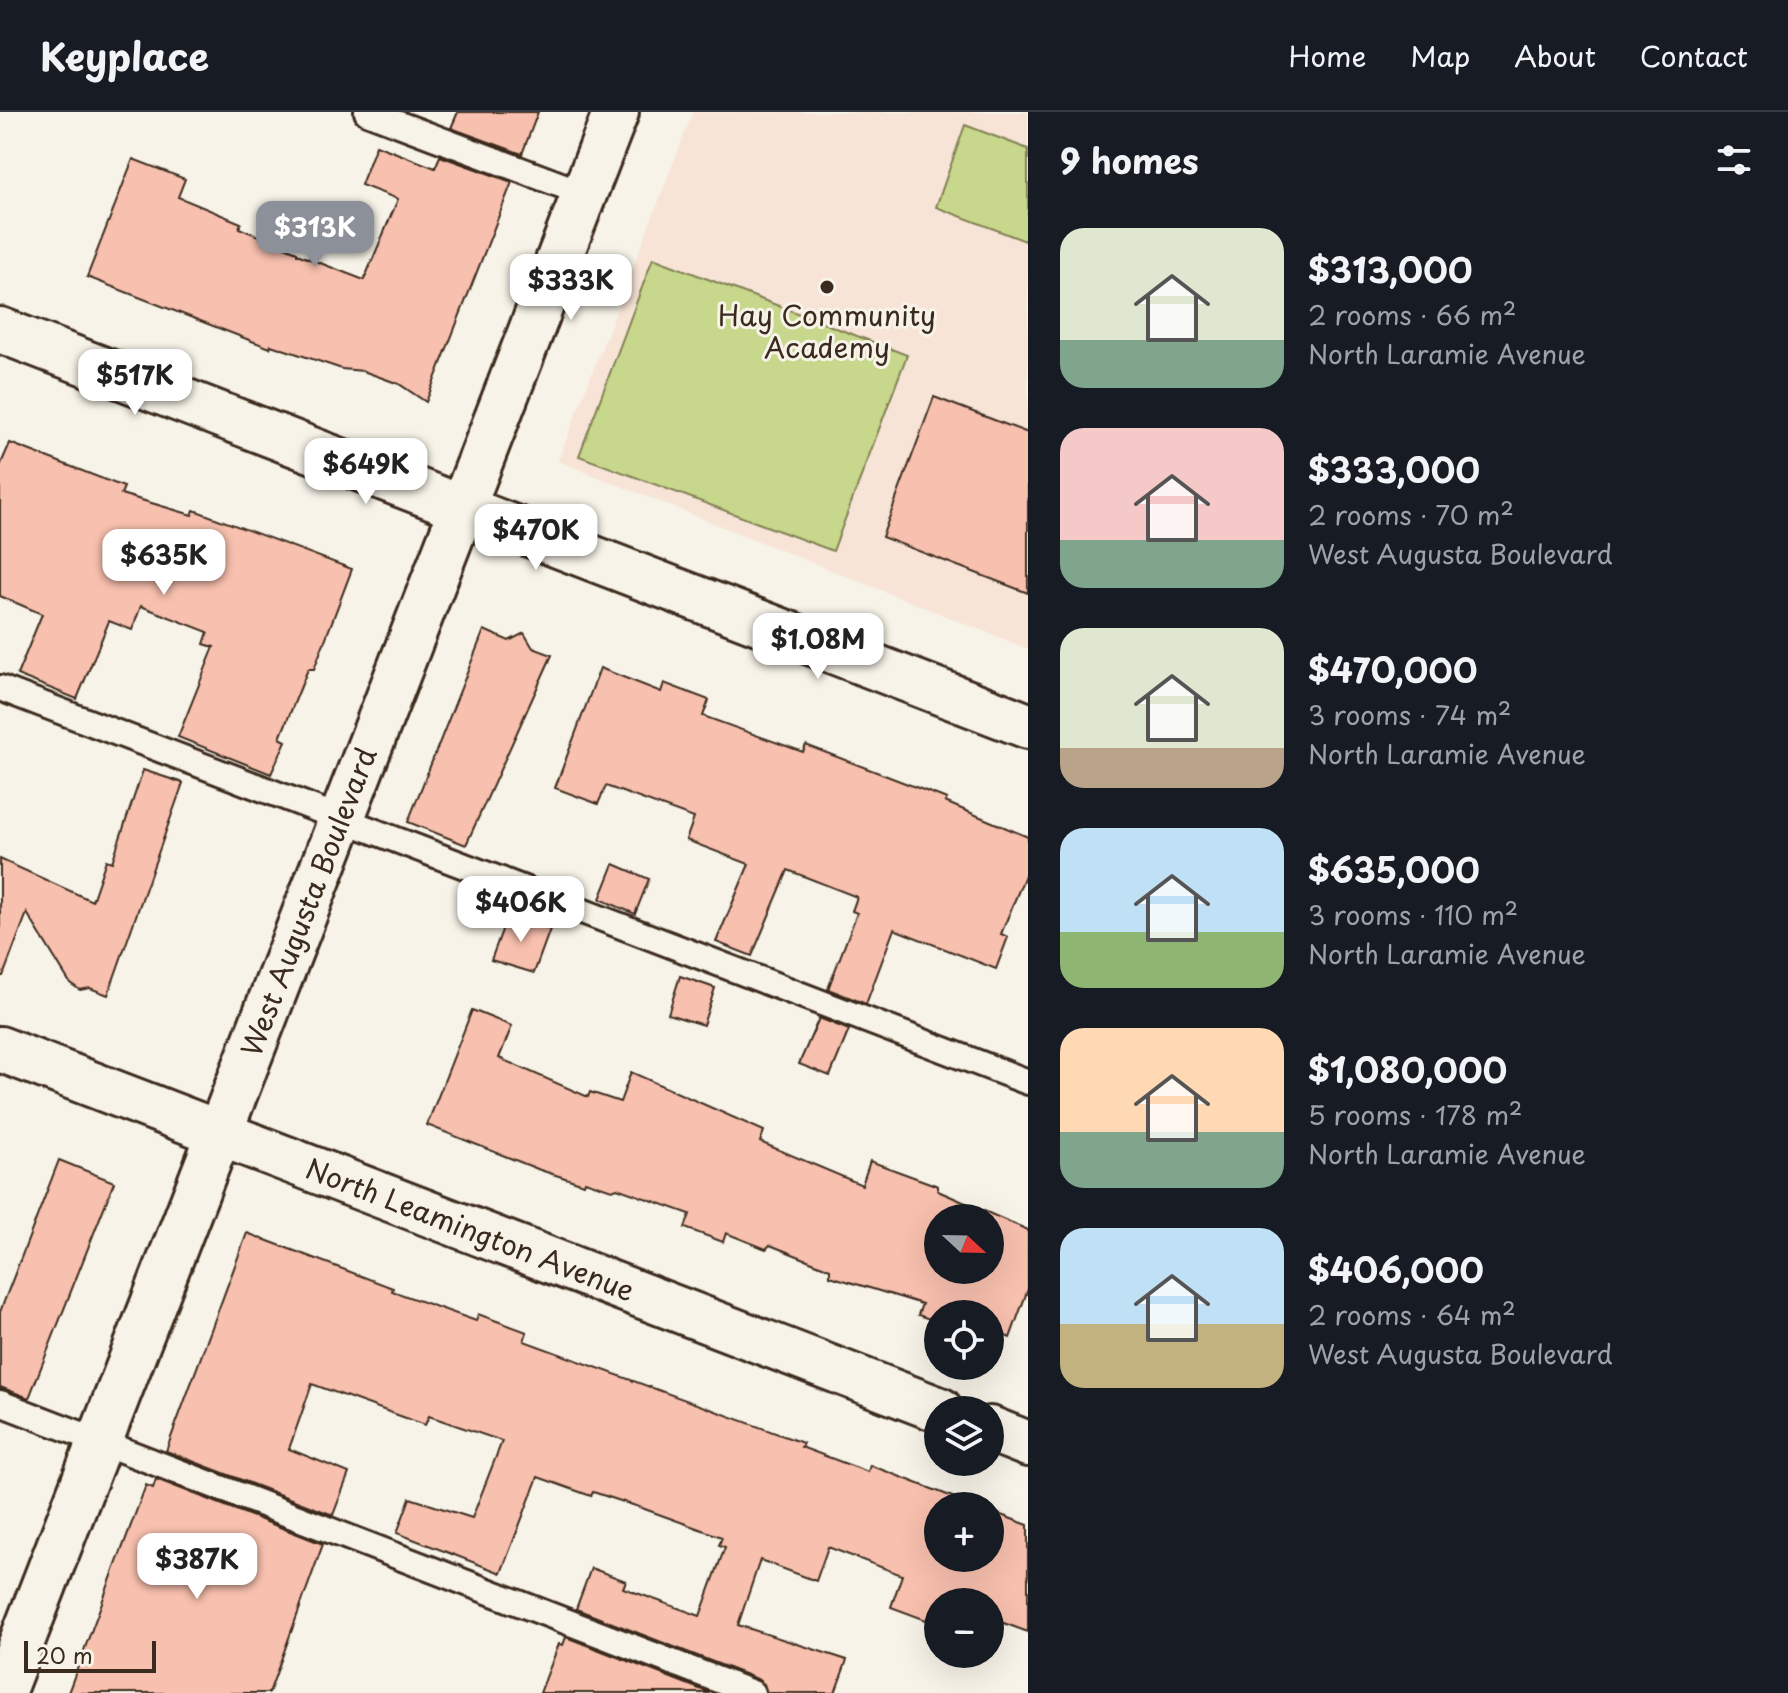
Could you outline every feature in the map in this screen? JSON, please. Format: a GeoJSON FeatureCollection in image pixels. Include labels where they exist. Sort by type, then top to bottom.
{"type":"FeatureCollection","features":[{"type":"Feature","properties":{"kind":"street","name":"West Augusta Boulevard"},"geometry":{"type":"LineString","coordinates":[[2,1693],[616,112]]}},
{"type":"Feature","properties":{"kind":"street"},"geometry":{"type":"LineString","coordinates":[[0,330],[1028,726]]}},
{"type":"Feature","properties":{"kind":"street","name":"North Leamington Avenue"},"geometry":{"type":"LineString","coordinates":[[0,1049],[924,1404]]}},
{"type":"Feature","properties":{"kind":"street"},"geometry":{"type":"LineString","coordinates":[[1004,1435],[1028,1444]]}},
{"type":"Feature","properties":{"kind":"lane"},"geometry":{"type":"LineString","coordinates":[[367,112],[585,194]]}},
{"type":"Feature","properties":{"kind":"lane"},"geometry":{"type":"LineString","coordinates":[[0,688],[1028,1082]]}},
{"type":"Feature","properties":{"kind":"lane"},"geometry":{"type":"LineString","coordinates":[[0,1403],[752,1693]]}},
{"type":"Feature","properties":{"kind":"shaded area","name":"Hay Community Academy"},"geometry":{"type":"Polygon","coordinates":[[[693,112],[1028,112],[1028,649],[558,461],[693,112]]]}},
{"type":"Feature","properties":{"kind":"green space"},"geometry":{"type":"Polygon","coordinates":[[[965,125],[1028,149],[1028,242],[936,207],[965,125]]]}},
{"type":"Feature","properties":{"kind":"green space"},"geometry":{"type":"Polygon","coordinates":[[[653,258],[907,355],[833,551],[579,456],[653,258]]]}},
{"type":"Feature","properties":{"kind":"building"},"geometry":{"type":"Polygon","coordinates":[[[458,112],[538,112],[522,154],[451,128],[458,112]]]}},
{"type":"Feature","properties":{"kind":"building"},"geometry":{"type":"Polygon","coordinates":[[[376,145],[435,168],[440,156],[512,182],[426,402],[399,384],[271,345],[270,348],[87,277],[133,159],[185,179],[178,197],[241,223],[239,228],[297,254],[364,280],[398,199],[361,185],[376,145]]]}},
{"type":"Feature","properties":{"kind":"building"},"geometry":{"type":"Polygon","coordinates":[[[934,397],[1028,433],[1028,593],[882,537],[934,397]]]}},
{"type":"Feature","properties":{"kind":"building"},"geometry":{"type":"Polygon","coordinates":[[[10,443],[124,487],[121,494],[192,515],[194,510],[352,569],[314,669],[308,669],[280,738],[286,741],[271,774],[178,737],[214,647],[204,644],[208,632],[141,606],[132,630],[109,621],[77,699],[17,675],[42,614],[0,596],[0,466],[10,443]]]}},
{"type":"Feature","properties":{"kind":"building"},"geometry":{"type":"Polygon","coordinates":[[[484,630],[509,641],[524,633],[533,648],[552,655],[466,845],[408,822],[484,630]]]}},
{"type":"Feature","properties":{"kind":"building"},"geometry":{"type":"Polygon","coordinates":[[[600,668],[661,692],[664,683],[709,700],[703,716],[803,752],[806,745],[947,799],[945,802],[1028,837],[1028,868],[1001,934],[1008,937],[996,969],[894,929],[866,1004],[828,989],[857,913],[852,911],[857,897],[788,870],[752,956],[716,942],[749,864],[686,840],[694,818],[606,786],[598,804],[555,788],[600,668]]]}},
{"type":"Feature","properties":{"kind":"building"},"geometry":{"type":"Polygon","coordinates":[[[143,770],[183,783],[108,995],[90,988],[80,990],[70,983],[27,913],[3,976],[0,976],[0,859],[92,901],[106,860],[112,862],[143,770]]]}},
{"type":"Feature","properties":{"kind":"building"},"geometry":{"type":"Polygon","coordinates":[[[614,864],[649,879],[635,914],[600,899],[614,864]]]}},
{"type":"Feature","properties":{"kind":"building"},"geometry":{"type":"Polygon","coordinates":[[[508,914],[550,929],[534,973],[491,960],[508,914]]]}},
{"type":"Feature","properties":{"kind":"building"},"geometry":{"type":"Polygon","coordinates":[[[680,976],[715,988],[703,1025],[668,1014],[680,976]]]}},
{"type":"Feature","properties":{"kind":"building"},"geometry":{"type":"Polygon","coordinates":[[[472,1010],[512,1026],[499,1058],[588,1097],[590,1092],[620,1102],[631,1072],[764,1131],[760,1142],[862,1185],[870,1161],[938,1186],[938,1191],[968,1204],[924,1204],[924,1284],[1004,1284],[1004,1220],[1028,1230],[1028,1289],[1010,1338],[1004,1335],[1004,1300],[924,1300],[924,1317],[918,1315],[922,1304],[830,1276],[830,1269],[770,1245],[766,1249],[726,1233],[723,1242],[685,1228],[690,1214],[617,1188],[612,1190],[585,1181],[584,1184],[427,1125],[472,1010]]]}},
{"type":"Feature","properties":{"kind":"building"},"geometry":{"type":"Polygon","coordinates":[[[819,1018],[849,1030],[830,1076],[799,1064],[819,1018]]]}},
{"type":"Feature","properties":{"kind":"building"},"geometry":{"type":"Polygon","coordinates":[[[59,1160],[114,1182],[29,1398],[0,1387],[0,1312],[59,1160]]]}},
{"type":"Feature","properties":{"kind":"building"},"geometry":{"type":"Polygon","coordinates":[[[247,1233],[476,1321],[478,1314],[527,1332],[524,1341],[803,1443],[801,1447],[868,1472],[870,1465],[940,1492],[924,1492],[924,1572],[1004,1572],[1004,1516],[1028,1525],[1028,1632],[1004,1623],[1004,1588],[924,1588],[924,1619],[891,1607],[902,1575],[828,1547],[816,1581],[760,1560],[738,1625],[847,1660],[835,1693],[767,1693],[764,1684],[757,1679],[576,1609],[591,1568],[626,1581],[623,1588],[700,1616],[725,1547],[719,1545],[722,1537],[593,1492],[591,1496],[538,1477],[501,1573],[397,1533],[410,1498],[472,1518],[502,1441],[429,1416],[425,1425],[312,1384],[289,1449],[349,1473],[333,1515],[166,1451],[247,1233]]]}},
{"type":"Feature","properties":{"kind":"building"},"geometry":{"type":"Polygon","coordinates":[[[156,1479],[323,1544],[269,1693],[68,1693],[146,1485],[153,1488],[156,1479]]]}},
{"type":"Feature","properties":{"kind":"building"},"geometry":{"type":"Polygon","coordinates":[[[566,1637],[710,1693],[540,1693],[559,1644],[563,1645],[566,1637]]]}},
{"type":"Feature","properties":{"kind":"place","name":"Hay Community Academy"},"geometry":{"type":"Point","coordinates":[827,287]}}]}
